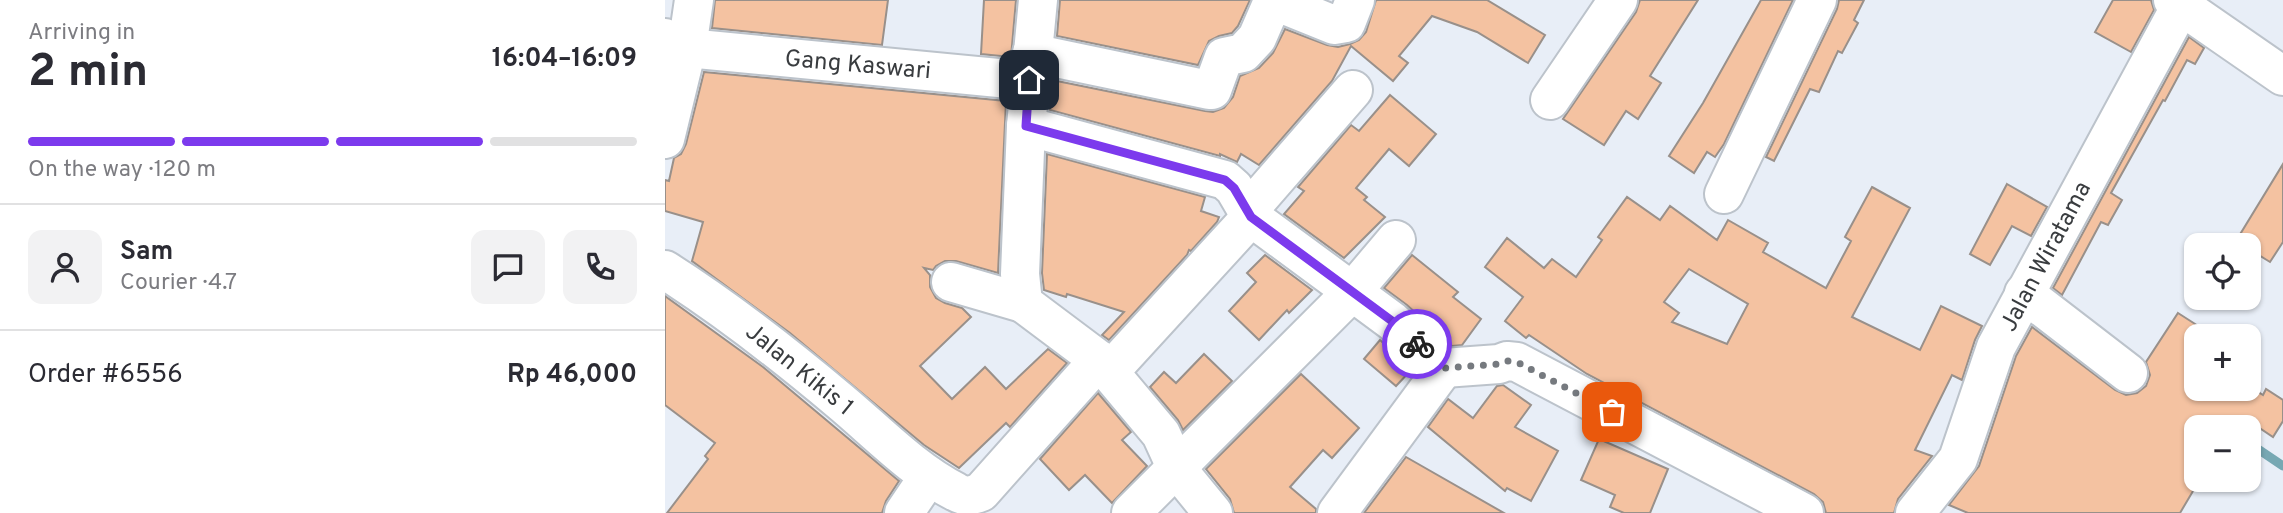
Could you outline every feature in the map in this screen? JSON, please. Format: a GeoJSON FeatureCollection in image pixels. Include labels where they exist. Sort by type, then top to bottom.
{"type":"FeatureCollection","features":[{"type":"Feature","properties":{"kind":"street"},"geometry":{"type":"LineString","coordinates":[[665,139],[676,43],[694,0]]}},
{"type":"Feature","properties":{"kind":"street"},"geometry":{"type":"LineString","coordinates":[[1023,303],[1020,274],[1026,126],[1038,0]]}},
{"type":"Feature","properties":{"kind":"street","name":"Gang Kaswari"},"geometry":{"type":"LineString","coordinates":[[676,43],[1031,67],[1212,90],[1224,57],[1243,53],[1257,38],[1270,8],[1275,4],[1334,26],[1346,23],[1355,0]]}},
{"type":"Feature","properties":{"kind":"street"},"geometry":{"type":"LineString","coordinates":[[1550,100],[1618,0]]}},
{"type":"Feature","properties":{"kind":"street"},"geometry":{"type":"LineString","coordinates":[[1724,194],[1817,0]]}},
{"type":"Feature","properties":{"kind":"street"},"geometry":{"type":"LineString","coordinates":[[2179,2],[2283,76]]}},
{"type":"Feature","properties":{"kind":"street","name":"Jalan Wiratama"},"geometry":{"type":"LineString","coordinates":[[1915,513],[1958,459],[1996,347],[2179,2]]}},
{"type":"Feature","properties":{"kind":"street","name":"Jalan Kikis 1"},"geometry":{"type":"LineString","coordinates":[[665,270],[709,297],[767,340],[924,498],[972,496],[981,492],[1249,215],[1353,90]]}},
{"type":"Feature","properties":{"kind":"street"},"geometry":{"type":"LineString","coordinates":[[1026,126],[1225,180],[1234,188],[1249,215],[1392,321],[1444,368],[1517,362],[1804,513]]}},
{"type":"Feature","properties":{"kind":"street"},"geometry":{"type":"LineString","coordinates":[[1131,513],[1352,292],[1396,240]]}},
{"type":"Feature","properties":{"kind":"street"},"geometry":{"type":"LineString","coordinates":[[951,282],[1023,303],[1104,365],[1161,434],[1177,468],[1213,513]]}},
{"type":"Feature","properties":{"kind":"street"},"geometry":{"type":"LineString","coordinates":[[2024,293],[2128,373]]}},
{"type":"Feature","properties":{"kind":"street"},"geometry":{"type":"LineString","coordinates":[[1337,513],[1444,368]]}},
{"type":"Feature","properties":{"kind":"building"},"geometry":{"type":"Polygon","coordinates":[[[715,0],[888,0],[882,45],[712,28],[715,0]]]}},
{"type":"Feature","properties":{"kind":"building"},"geometry":{"type":"Polygon","coordinates":[[[984,0],[1016,0],[1011,57],[981,54],[984,0]]]}},
{"type":"Feature","properties":{"kind":"building"},"geometry":{"type":"Polygon","coordinates":[[[1060,0],[1250,0],[1238,26],[1232,33],[1209,41],[1198,65],[1057,36],[1060,0]]]}},
{"type":"Feature","properties":{"kind":"building"},"geometry":{"type":"Polygon","coordinates":[[[1376,0],[1487,0],[1545,35],[1528,63],[1477,32],[1432,16],[1399,56],[1408,63],[1393,81],[1351,46],[1332,81],[1259,165],[1241,154],[1237,162],[1220,154],[1050,110],[1052,80],[1213,112],[1224,108],[1233,97],[1240,76],[1259,68],[1273,53],[1285,29],[1327,45],[1338,47],[1350,44],[1359,40],[1366,32],[1376,0]]]}},
{"type":"Feature","properties":{"kind":"building"},"geometry":{"type":"Polygon","coordinates":[[[1640,0],[1698,0],[1650,76],[1661,83],[1638,119],[1626,111],[1604,145],[1563,119],[1636,12],[1640,0]]]}},
{"type":"Feature","properties":{"kind":"building"},"geometry":{"type":"Polygon","coordinates":[[[1761,0],[1793,0],[1724,144],[1715,157],[1707,152],[1694,173],[1669,156],[1703,103],[1761,0]]]}},
{"type":"Feature","properties":{"kind":"building"},"geometry":{"type":"Polygon","coordinates":[[[1839,0],[1864,0],[1854,20],[1858,23],[1842,53],[1838,51],[1819,92],[1810,89],[1774,161],[1766,157],[1839,0]]]}},
{"type":"Feature","properties":{"kind":"building"},"geometry":{"type":"Polygon","coordinates":[[[2113,0],[2151,0],[2154,10],[2131,52],[2095,32],[2113,0]]]}},
{"type":"Feature","properties":{"kind":"building"},"geometry":{"type":"Polygon","coordinates":[[[2189,37],[2204,48],[2195,64],[2187,60],[2165,101],[2163,100],[2111,193],[2122,200],[2108,225],[2101,222],[2062,295],[2053,288],[2189,37]]]}},
{"type":"Feature","properties":{"kind":"building"},"geometry":{"type":"Polygon","coordinates":[[[704,72],[1006,101],[998,273],[956,261],[945,261],[933,270],[924,268],[930,275],[930,287],[936,298],[962,308],[971,317],[920,366],[952,399],[985,367],[1006,389],[1048,349],[1067,363],[1010,427],[1006,423],[959,468],[924,445],[790,333],[692,261],[703,222],[665,211],[665,180],[669,181],[674,158],[681,154],[686,144],[704,72]]]}},
{"type":"Feature","properties":{"kind":"building"},"geometry":{"type":"Polygon","coordinates":[[[1390,95],[1436,134],[1409,166],[1389,149],[1356,188],[1367,197],[1364,200],[1385,217],[1344,258],[1284,214],[1304,191],[1298,187],[1351,125],[1359,131],[1390,95]]]}},
{"type":"Feature","properties":{"kind":"building"},"geometry":{"type":"Polygon","coordinates":[[[1047,154],[1205,197],[1201,211],[1219,217],[1109,340],[1102,335],[1124,312],[1067,294],[1066,297],[1044,290],[1042,273],[1047,154]]]}},
{"type":"Feature","properties":{"kind":"building"},"geometry":{"type":"Polygon","coordinates":[[[2283,164],[2283,242],[2270,262],[2261,256],[2261,233],[2241,233],[2283,164]]]}},
{"type":"Feature","properties":{"kind":"building"},"geometry":{"type":"Polygon","coordinates":[[[2007,184],[2047,207],[2031,236],[2012,226],[1990,265],[1970,254],[2007,184]]]}},
{"type":"Feature","properties":{"kind":"building"},"geometry":{"type":"Polygon","coordinates":[[[1872,187],[1910,208],[1852,317],[1920,350],[1941,306],[1982,326],[1962,380],[1952,375],[1915,450],[1932,456],[1898,499],[1894,513],[1826,513],[1823,502],[1814,494],[1587,374],[1529,335],[1526,338],[1505,321],[1523,297],[1485,267],[1507,238],[1544,268],[1552,259],[1576,277],[1602,240],[1598,237],[1627,197],[1660,220],[1670,206],[1717,240],[1728,220],[1768,243],[1763,252],[1826,288],[1851,241],[1845,237],[1872,187]],[[1689,269],[1664,302],[1679,313],[1672,322],[1727,344],[1748,304],[1689,269]]]}},
{"type":"Feature","properties":{"kind":"building"},"geometry":{"type":"Polygon","coordinates":[[[1265,255],[1312,290],[1289,313],[1287,310],[1259,340],[1229,311],[1256,282],[1247,273],[1265,255]]]}},
{"type":"Feature","properties":{"kind":"building"},"geometry":{"type":"Polygon","coordinates":[[[1412,255],[1458,292],[1453,297],[1481,319],[1462,345],[1452,346],[1384,288],[1412,255]]]}},
{"type":"Feature","properties":{"kind":"building"},"geometry":{"type":"Polygon","coordinates":[[[665,296],[763,367],[899,481],[882,513],[667,513],[708,459],[705,456],[715,443],[665,405],[665,296]]]}},
{"type":"Feature","properties":{"kind":"building"},"geometry":{"type":"Polygon","coordinates":[[[2178,313],[2195,324],[2184,324],[2184,401],[2261,401],[2261,394],[2263,395],[2266,389],[2283,400],[2283,421],[2273,437],[2261,429],[2261,415],[2184,415],[2184,492],[2192,492],[2180,513],[1968,513],[1949,505],[1979,466],[2016,356],[2032,327],[2115,390],[2126,395],[2137,393],[2146,386],[2150,375],[2146,362],[2178,313]]]}},
{"type":"Feature","properties":{"kind":"building"},"geometry":{"type":"Polygon","coordinates":[[[1380,340],[1412,369],[1396,386],[1364,359],[1380,340]]]}},
{"type":"Feature","properties":{"kind":"building"},"geometry":{"type":"Polygon","coordinates":[[[1204,354],[1232,381],[1183,430],[1178,420],[1150,387],[1164,372],[1176,383],[1204,354]]]}},
{"type":"Feature","properties":{"kind":"building"},"geometry":{"type":"Polygon","coordinates":[[[1301,374],[1359,428],[1332,458],[1323,450],[1290,487],[1316,509],[1316,513],[1234,513],[1230,499],[1206,469],[1301,374]]]}},
{"type":"Feature","properties":{"kind":"building"},"geometry":{"type":"Polygon","coordinates":[[[1503,385],[1531,405],[1515,427],[1558,451],[1531,501],[1507,488],[1505,491],[1428,427],[1448,399],[1473,418],[1497,386],[1503,385]]]}},
{"type":"Feature","properties":{"kind":"building"},"geometry":{"type":"Polygon","coordinates":[[[1098,393],[1131,432],[1122,440],[1147,466],[1112,503],[1085,475],[1069,490],[1040,459],[1098,393]]]}},
{"type":"Feature","properties":{"kind":"building"},"geometry":{"type":"Polygon","coordinates":[[[1599,439],[1668,469],[1650,513],[1624,513],[1610,507],[1615,495],[1581,480],[1599,439]]]}},
{"type":"Feature","properties":{"kind":"building"},"geometry":{"type":"Polygon","coordinates":[[[1406,457],[1504,513],[1364,513],[1406,457]]]}},
{"type":"Feature","properties":{"kind":"waterway"},"geometry":{"type":"LineString","coordinates":[[2261,451],[2283,466]]}},
{"type":"Feature","properties":{"kind":"way so far"},"geometry":{"type":"LineString","coordinates":[[1417,344],[1444,368],[1517,362],[1612,412]]}},
{"type":"Feature","properties":{"kind":"route"},"geometry":{"type":"LineString","coordinates":[[1029,80],[1026,126],[1225,180],[1234,188],[1251,217],[1392,321],[1417,344]]}}]}
